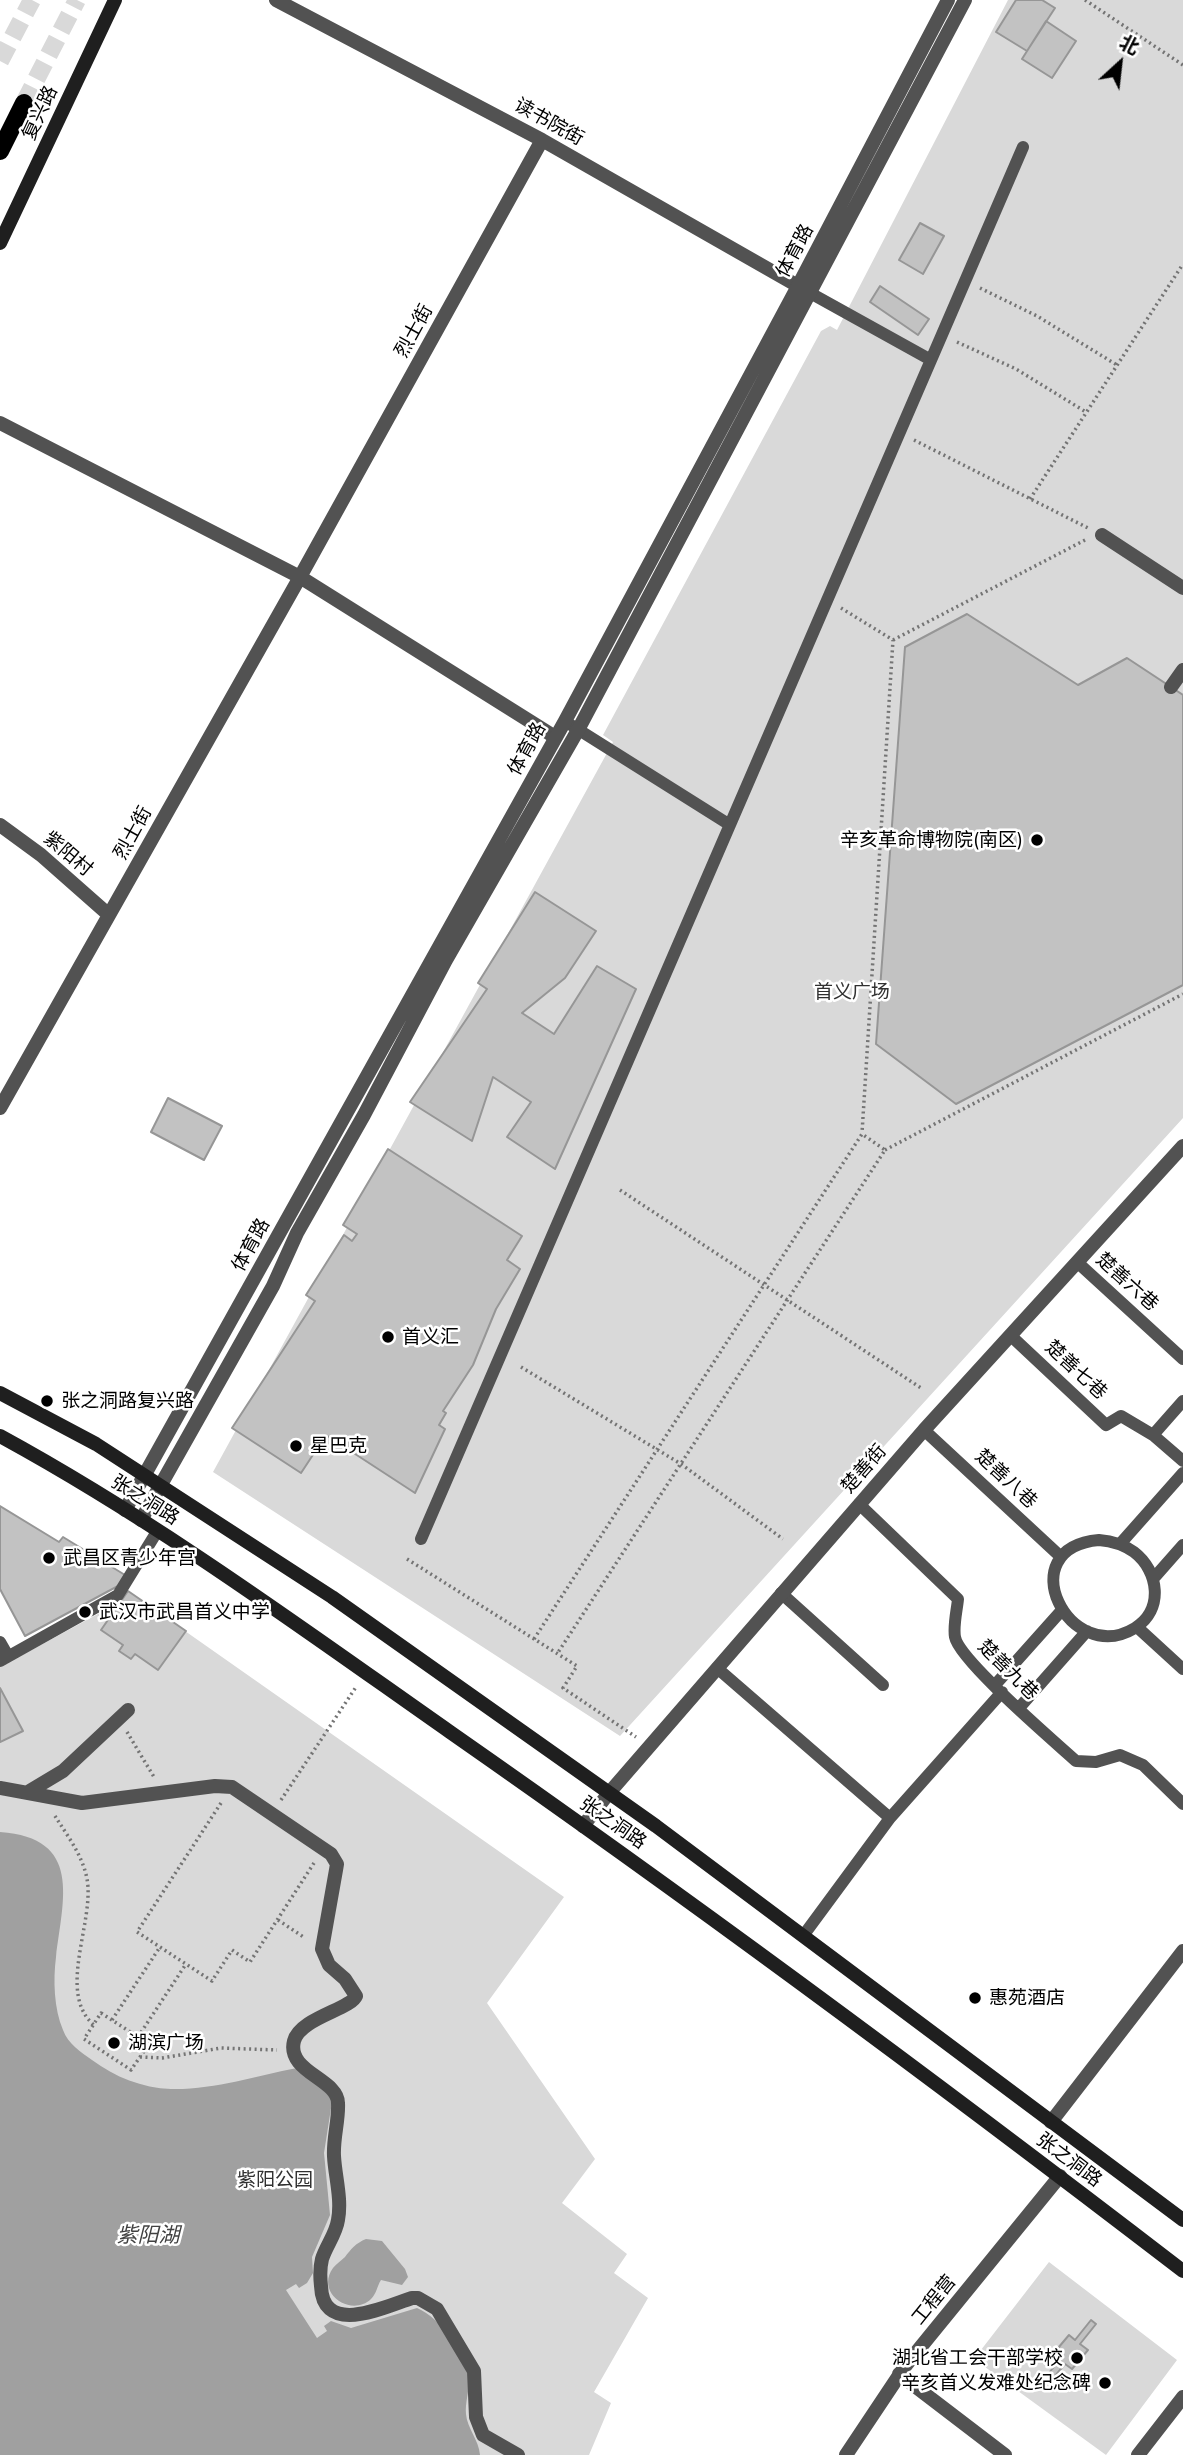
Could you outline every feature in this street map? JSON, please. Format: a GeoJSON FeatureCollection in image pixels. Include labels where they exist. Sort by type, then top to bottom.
{"type":"FeatureCollection","features":[{"type":"Feature","properties":{"kind":"main road","name":"复兴路"},"geometry":{"type":"LineString","coordinates":[[0,243],[115,0]]}},
{"type":"Feature","properties":{"kind":"main road"},"geometry":{"type":"LineString","coordinates":[[0,151],[24,103]]}},
{"type":"Feature","properties":{"kind":"main road","name":"张之洞路"},"geometry":{"type":"LineString","coordinates":[[0,1393],[96,1444],[332,1597],[608,1793],[1183,2220]]}},
{"type":"Feature","properties":{"kind":"main road","name":"张之洞路"},"geometry":{"type":"LineString","coordinates":[[0,1436],[64,1471],[158,1530],[583,1826],[1059,2176],[1183,2271]]}},
{"type":"Feature","properties":{"kind":"street","name":"读书院街"},"geometry":{"type":"LineString","coordinates":[[276,0],[542,140],[805,290]]}},
{"type":"Feature","properties":{"kind":"street","name":"体育路"},"geometry":{"type":"LineString","coordinates":[[125,1510],[805,290],[948,0]]}},
{"type":"Feature","properties":{"kind":"street"},"geometry":{"type":"LineString","coordinates":[[141,1520],[273,1286],[297,1233],[364,1115],[446,960],[578,730],[805,290],[965,0]]}},
{"type":"Feature","properties":{"kind":"street","name":"烈士街"},"geometry":{"type":"LineString","coordinates":[[0,1108],[300,577],[542,140]]}},
{"type":"Feature","properties":{"kind":"street"},"geometry":{"type":"LineString","coordinates":[[0,423],[300,577],[555,737]]}},
{"type":"Feature","properties":{"kind":"street"},"geometry":{"type":"LineString","coordinates":[[1100,534],[1183,588]]}},
{"type":"Feature","properties":{"kind":"street"},"geometry":{"type":"LineString","coordinates":[[1171,687],[1183,670]]}},
{"type":"Feature","properties":{"kind":"street","name":"紫阳村"},"geometry":{"type":"LineString","coordinates":[[0,825],[41,855],[109,915]]}},
{"type":"Feature","properties":{"kind":"street","name":"楚善街"},"geometry":{"type":"LineString","coordinates":[[583,1826],[649,1745],[924,1430],[1181,1152]]}},
{"type":"Feature","properties":{"kind":"street"},"geometry":{"type":"LineString","coordinates":[[28,1792],[63,1771],[123,1714]]}},
{"type":"Feature","properties":{"kind":"street"},"geometry":{"type":"LineString","coordinates":[[0,1788],[82,1803],[215,1786],[232,1787],[331,1854],[337,1864],[322,1949],[329,1965],[345,1979],[356,1996],[353,2002],[337,2008],[302,2029],[295,2038],[294,2052],[299,2063],[334,2093],[339,2102],[334,2157],[339,2213],[338,2222],[321,2260],[321,2294],[325,2304],[342,2315],[351,2316],[412,2298],[433,2305],[474,2371],[477,2417],[483,2435],[518,2455]]}},
{"type":"Feature","properties":{"kind":"street"},"geometry":{"type":"LineString","coordinates":[[1051,2122],[1183,1951]]}},
{"type":"Feature","properties":{"kind":"street","name":"工程营"},"geometry":{"type":"LineString","coordinates":[[846,2455],[899,2374],[1059,2176]]}},
{"type":"Feature","properties":{"kind":"street"},"geometry":{"type":"LineString","coordinates":[[899,2374],[1004,2455]]}},
{"type":"Feature","properties":{"kind":"street"},"geometry":{"type":"LineString","coordinates":[[1138,2455],[1183,2397]]}},
{"type":"Feature","properties":{"kind":"lane"},"geometry":{"type":"LineString","coordinates":[[421,1539],[1023,147]]}},
{"type":"Feature","properties":{"kind":"lane"},"geometry":{"type":"LineString","coordinates":[[805,290],[931,360]]}},
{"type":"Feature","properties":{"kind":"lane"},"geometry":{"type":"LineString","coordinates":[[565,721],[730,825]]}},
{"type":"Feature","properties":{"kind":"lane","name":"楚善六巷"},"geometry":{"type":"LineString","coordinates":[[1077,1262],[1183,1359]]}},
{"type":"Feature","properties":{"kind":"lane","name":"楚善七巷"},"geometry":{"type":"LineString","coordinates":[[1010,1335],[1106,1425],[1121,1416],[1153,1435]]}},
{"type":"Feature","properties":{"kind":"lane"},"geometry":{"type":"LineString","coordinates":[[1183,1401],[1153,1435],[1183,1461]]}},
{"type":"Feature","properties":{"kind":"lane","name":"楚善八巷"},"geometry":{"type":"LineString","coordinates":[[924,1430],[1061,1557]]}},
{"type":"Feature","properties":{"kind":"lane"},"geometry":{"type":"LineString","coordinates":[[1120,1544],[1183,1473]]}},
{"type":"Feature","properties":{"kind":"lane","name":"楚善九巷"},"geometry":{"type":"LineString","coordinates":[[859,1504],[958,1599],[955,1636],[961,1651],[1076,1761],[1096,1762],[1120,1755],[1143,1765],[1183,1804]]}},
{"type":"Feature","properties":{"kind":"lane"},"geometry":{"type":"LineString","coordinates":[[0,1642],[4,1659],[118,1595],[158,1530]]}},
{"type":"Feature","properties":{"kind":"lane"},"geometry":{"type":"LineString","coordinates":[[1090,1541],[1120,1544],[1140,1557],[1153,1579],[1154,1604],[1146,1618],[1126,1633],[1109,1635],[1087,1631],[1075,1624],[1054,1596],[1053,1579],[1061,1557],[1074,1546],[1090,1541]]}},
{"type":"Feature","properties":{"kind":"lane"},"geometry":{"type":"LineString","coordinates":[[1153,1579],[1183,1545]]}},
{"type":"Feature","properties":{"kind":"lane"},"geometry":{"type":"LineString","coordinates":[[782,1593],[883,1685]]}},
{"type":"Feature","properties":{"kind":"lane"},"geometry":{"type":"LineString","coordinates":[[803,1936],[890,1818],[1062,1610]]}},
{"type":"Feature","properties":{"kind":"lane"},"geometry":{"type":"LineString","coordinates":[[1137,1627],[1183,1669]]}},
{"type":"Feature","properties":{"kind":"lane"},"geometry":{"type":"LineString","coordinates":[[1019,1708],[1087,1631]]}},
{"type":"Feature","properties":{"kind":"lane"},"geometry":{"type":"LineString","coordinates":[[717,1668],[890,1818]]}},
{"type":"Feature","properties":{"kind":"path"},"geometry":{"type":"LineString","coordinates":[[1085,0],[1183,65]]}},
{"type":"Feature","properties":{"kind":"path"},"geometry":{"type":"LineString","coordinates":[[1030,499],[1183,264]]}},
{"type":"Feature","properties":{"kind":"path"},"geometry":{"type":"LineString","coordinates":[[965,281],[1037,316],[1117,365]]}},
{"type":"Feature","properties":{"kind":"path"},"geometry":{"type":"LineString","coordinates":[[942,335],[1016,369],[1086,412]]}},
{"type":"Feature","properties":{"kind":"path"},"geometry":{"type":"LineString","coordinates":[[900,433],[1100,534]]}},
{"type":"Feature","properties":{"kind":"path"},"geometry":{"type":"LineString","coordinates":[[893,640],[1100,534]]}},
{"type":"Feature","properties":{"kind":"path"},"geometry":{"type":"LineString","coordinates":[[827,600],[893,640]]}},
{"type":"Feature","properties":{"kind":"path"},"geometry":{"type":"LineString","coordinates":[[534,1639],[862,1134],[893,640]]}},
{"type":"Feature","properties":{"kind":"path"},"geometry":{"type":"LineString","coordinates":[[557,1654],[885,1150],[1183,994]]}},
{"type":"Feature","properties":{"kind":"path"},"geometry":{"type":"LineString","coordinates":[[862,1134],[885,1150]]}},
{"type":"Feature","properties":{"kind":"path"},"geometry":{"type":"LineString","coordinates":[[620,1190],[921,1388]]}},
{"type":"Feature","properties":{"kind":"path"},"geometry":{"type":"LineString","coordinates":[[521,1367],[681,1464],[783,1539]]}},
{"type":"Feature","properties":{"kind":"path"},"geometry":{"type":"LineString","coordinates":[[407,1559],[577,1666],[563,1688],[649,1745]]}},
{"type":"Feature","properties":{"kind":"path"},"geometry":{"type":"LineString","coordinates":[[272,1813],[366,1673]]}},
{"type":"Feature","properties":{"kind":"path"},"geometry":{"type":"LineString","coordinates":[[123,1714],[163,1793]]}},
{"type":"Feature","properties":{"kind":"path"},"geometry":{"type":"LineString","coordinates":[[232,1787],[137,1932],[212,1981],[232,1950],[250,1962],[324,1849]]}},
{"type":"Feature","properties":{"kind":"path"},"geometry":{"type":"LineString","coordinates":[[44,1796],[75,1849],[88,1880],[87,1911],[77,1989],[80,2008],[94,2025]]}},
{"type":"Feature","properties":{"kind":"path"},"geometry":{"type":"LineString","coordinates":[[278,1920],[322,1949]]}},
{"type":"Feature","properties":{"kind":"path"},"geometry":{"type":"LineString","coordinates":[[112,2020],[160,1947]]}},
{"type":"Feature","properties":{"kind":"path"},"geometry":{"type":"LineString","coordinates":[[138,2037],[186,1964]]}},
{"type":"Feature","properties":{"kind":"path"},"geometry":{"type":"LineString","coordinates":[[102,2013],[112,2020],[149,2044],[131,2070],[84,2039],[102,2013]]}},
{"type":"Feature","properties":{"kind":"path"},"geometry":{"type":"LineString","coordinates":[[140,2057],[162,2058],[221,2048],[294,2052]]}},
{"type":"Feature","properties":{"kind":"green space","name":"首义广场"},"geometry":{"type":"Polygon","coordinates":[[[1008,0],[1183,0],[1183,1118],[620,1736],[213,1472],[613,742],[603,735],[821,331],[830,326],[837,330],[1008,0]]]}},
{"type":"Feature","properties":{"kind":"green space","name":"紫阳公园"},"geometry":{"type":"Polygon","coordinates":[[[128,1591],[564,1897],[487,2003],[595,2159],[562,2203],[627,2254],[614,2273],[648,2298],[594,2392],[611,2403],[589,2455],[0,2455],[0,1667],[120,1602],[128,1591]]]}},
{"type":"Feature","properties":{"kind":"green space","name":"湖北省工会干部学校"},"geometry":{"type":"Polygon","coordinates":[[[1049,2262],[1177,2360],[1106,2455],[974,2359],[1049,2262]]]}},
{"type":"Feature","properties":{"kind":"water","name":"紫阳湖"},"geometry":{"type":"Polygon","coordinates":[[[0,1832],[27,1837],[45,1846],[56,1859],[62,1875],[62,1914],[55,1966],[56,2004],[65,2035],[79,2051],[110,2072],[150,2086],[187,2089],[297,2068],[329,2095],[332,2102],[324,2153],[330,2215],[312,2257],[313,2273],[307,2283],[299,2288],[296,2284],[286,2290],[317,2338],[327,2331],[324,2326],[331,2321],[351,2328],[417,2308],[435,2320],[452,2339],[464,2360],[469,2381],[466,2414],[480,2455],[0,2455],[0,1832]]]}},
{"type":"Feature","properties":{"kind":"water"},"geometry":{"type":"Polygon","coordinates":[[[366,2239],[382,2241],[405,2269],[408,2277],[402,2285],[381,2280],[371,2299],[354,2306],[345,2304],[332,2294],[329,2277],[334,2267],[354,2246],[366,2239]]]}},
{"type":"Feature","properties":{"kind":"building"},"geometry":{"type":"Polygon","coordinates":[[[1016,0],[1042,0],[1055,8],[1027,51],[996,32],[1016,0]]]}},
{"type":"Feature","properties":{"kind":"building"},"geometry":{"type":"Polygon","coordinates":[[[1046,21],[1076,41],[1052,78],[1022,59],[1046,21]]]}},
{"type":"Feature","properties":{"kind":"building"},"geometry":{"type":"Polygon","coordinates":[[[920,223],[944,236],[923,274],[899,260],[920,223]]]}},
{"type":"Feature","properties":{"kind":"building"},"geometry":{"type":"Polygon","coordinates":[[[880,286],[929,319],[918,335],[870,302],[880,286]]]}},
{"type":"Feature","properties":{"kind":"building","name":"辛亥革命博物院(南区)"},"geometry":{"type":"Polygon","coordinates":[[[967,614],[1078,685],[1127,658],[1183,695],[1183,985],[956,1104],[876,1044],[905,647],[967,614]]]}},
{"type":"Feature","properties":{"kind":"building"},"geometry":{"type":"Polygon","coordinates":[[[535,892],[596,931],[565,978],[522,1013],[554,1034],[597,966],[636,989],[555,1169],[507,1137],[531,1102],[493,1077],[472,1141],[410,1102],[487,989],[478,983],[535,892]]]}},
{"type":"Feature","properties":{"kind":"building"},"geometry":{"type":"Polygon","coordinates":[[[168,1098],[222,1126],[204,1160],[151,1132],[168,1098]]]}},
{"type":"Feature","properties":{"kind":"building","name":"首义汇"},"geometry":{"type":"Polygon","coordinates":[[[388,1149],[522,1236],[507,1260],[520,1269],[496,1309],[473,1365],[443,1411],[446,1413],[439,1425],[445,1429],[415,1493],[326,1435],[301,1473],[232,1428],[315,1301],[306,1295],[344,1235],[352,1241],[357,1234],[343,1225],[388,1149]]]}},
{"type":"Feature","properties":{"kind":"building","name":"武昌区青少年宫"},"geometry":{"type":"Polygon","coordinates":[[[0,1506],[59,1542],[63,1537],[125,1575],[118,1586],[25,1636],[0,1589],[0,1506]]]}},
{"type":"Feature","properties":{"kind":"building"},"geometry":{"type":"Polygon","coordinates":[[[128,1591],[186,1631],[158,1670],[135,1654],[131,1659],[119,1651],[123,1645],[101,1630],[128,1591]]]}},
{"type":"Feature","properties":{"kind":"building"},"geometry":{"type":"Polygon","coordinates":[[[0,1688],[23,1731],[0,1742],[0,1688]]]}},
{"type":"Feature","properties":{"kind":"building"},"geometry":{"type":"Polygon","coordinates":[[[1091,2320],[1096,2324],[1080,2344],[1088,2350],[1072,2369],[1065,2364],[1050,2382],[1045,2378],[1060,2359],[1053,2354],[1069,2335],[1075,2340],[1091,2320]]]}},
{"type":"Feature","properties":{"kind":"tunnel"},"geometry":{"type":"LineString","coordinates":[[0,61],[32,0]]}},
{"type":"Feature","properties":{"kind":"tunnel"},"geometry":{"type":"LineString","coordinates":[[24,103],[77,0]]}},
{"type":"Feature","properties":{"kind":"place","name":"辛亥革命博物院(南区)"},"geometry":{"type":"Point","coordinates":[1037,840]}},
{"type":"Feature","properties":{"kind":"place","name":"首义汇"},"geometry":{"type":"Point","coordinates":[388,1337]}},
{"type":"Feature","properties":{"kind":"place","name":"张之洞路复兴路"},"geometry":{"type":"Point","coordinates":[47,1401]}},
{"type":"Feature","properties":{"kind":"place","name":"星巴克"},"geometry":{"type":"Point","coordinates":[296,1446]}},
{"type":"Feature","properties":{"kind":"place","name":"武昌区青少年宫"},"geometry":{"type":"Point","coordinates":[49,1558]}},
{"type":"Feature","properties":{"kind":"place","name":"武汉市武昌首义中学"},"geometry":{"type":"Point","coordinates":[85,1612]}},
{"type":"Feature","properties":{"kind":"place","name":"惠苑酒店"},"geometry":{"type":"Point","coordinates":[975,1998]}},
{"type":"Feature","properties":{"kind":"place","name":"湖滨广场"},"geometry":{"type":"Point","coordinates":[114,2043]}},
{"type":"Feature","properties":{"kind":"place","name":"湖北省工会干部学校"},"geometry":{"type":"Point","coordinates":[1077,2358]}},
{"type":"Feature","properties":{"kind":"place","name":"辛亥首义发难处纪念碑"},"geometry":{"type":"Point","coordinates":[1105,2383]}}]}
